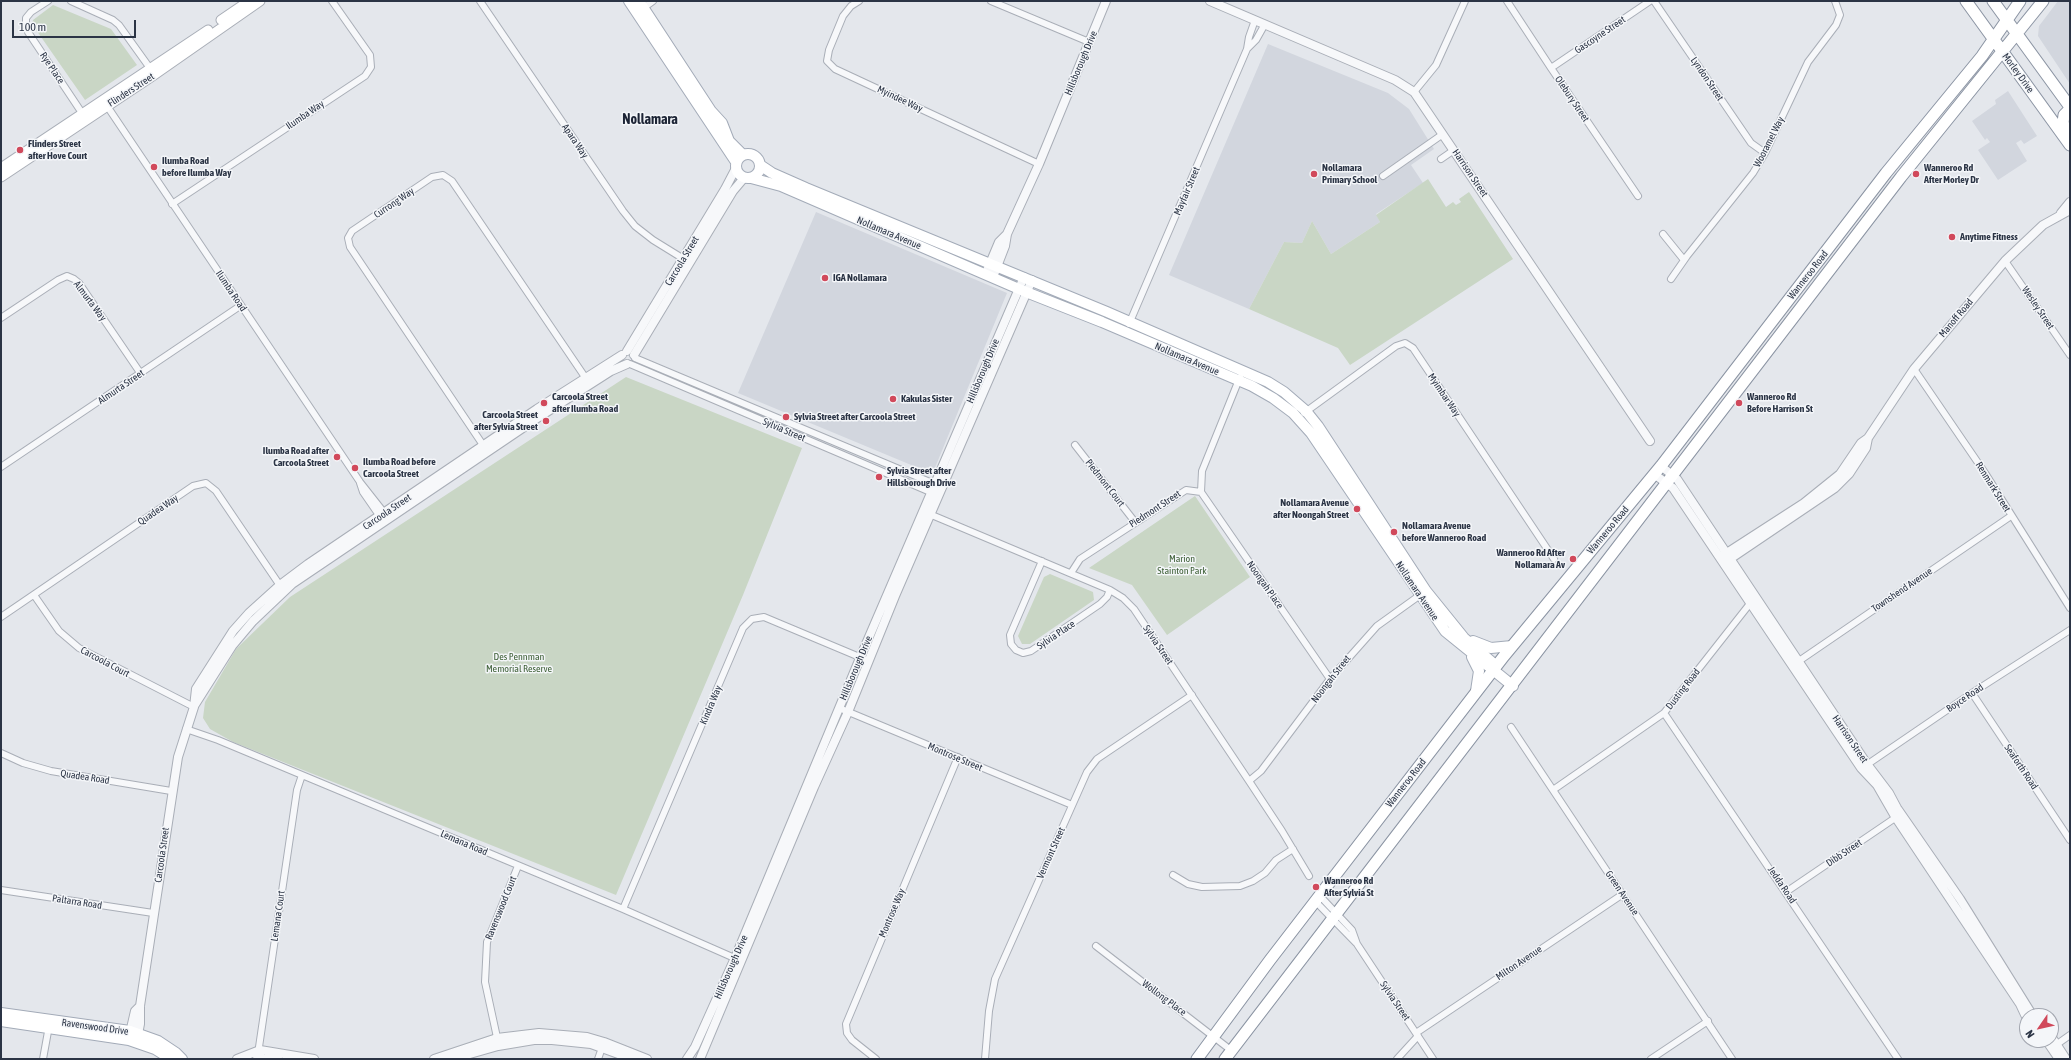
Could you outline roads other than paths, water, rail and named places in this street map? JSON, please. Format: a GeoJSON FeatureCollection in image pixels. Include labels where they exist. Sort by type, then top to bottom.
{"type":"FeatureCollection","features":[{"type":"Feature","properties":{"kind":"highway","name":"Morley Drive"},"geometry":{"type":"LineString","coordinates":[[1966,1],[2070,145]]}},
{"type":"Feature","properties":{"kind":"highway"},"geometry":{"type":"LineString","coordinates":[[1993,1],[2018,33],[2070,108],[2064,115],[2063,123],[2064,128],[2070,137]]}},
{"type":"Feature","properties":{"kind":"highway","name":"Wanneroo Road"},"geometry":{"type":"LineString","coordinates":[[1196,1059],[1212,1035],[1512,646],[1658,470],[1882,179],[1982,56],[2020,1]]}},
{"type":"Feature","properties":{"kind":"highway","name":"Wanneroo Road"},"geometry":{"type":"LineString","coordinates":[[1229,1055],[1901,177],[2044,1]]}},
{"type":"Feature","properties":{"kind":"main road","name":"Flinders Street"},"geometry":{"type":"LineString","coordinates":[[152,72],[249,1]]}},
{"type":"Feature","properties":{"kind":"main road","name":"Flinders Street"},"geometry":{"type":"LineString","coordinates":[[1,168],[105,103],[260,1]]}},
{"type":"Feature","properties":{"kind":"main road"},"geometry":{"type":"LineString","coordinates":[[629,1],[640,7],[711,111],[722,123],[729,141],[743,155]]}},
{"type":"Feature","properties":{"kind":"main road"},"geometry":{"type":"LineString","coordinates":[[640,7],[736,165],[738,174],[747,178],[758,172],[760,165],[756,157],[750,154],[743,155],[736,165]]}},
{"type":"Feature","properties":{"kind":"main road","name":"Flinders Street"},"geometry":{"type":"LineString","coordinates":[[1,177],[84,116]]}},
{"type":"Feature","properties":{"kind":"main road","name":"Nollamara Avenue"},"geometry":{"type":"LineString","coordinates":[[760,165],[772,173],[826,201],[915,239],[1022,290],[1241,377],[1268,382],[1296,401],[1306,411],[1373,509],[1445,632],[1469,653],[1495,668]]}},
{"type":"Feature","properties":{"kind":"main road","name":"Nollamara Avenue"},"geometry":{"type":"LineString","coordinates":[[747,178],[781,186],[826,201]]}},
{"type":"Feature","properties":{"kind":"main road","name":"Nollamara Avenue"},"geometry":{"type":"LineString","coordinates":[[915,239],[993,264],[1130,323],[1241,377],[1273,398],[1298,418],[1311,433],[1423,594],[1495,668],[1514,684]]}},
{"type":"Feature","properties":{"kind":"main road"},"geometry":{"type":"LineString","coordinates":[[1461,634],[1485,646],[1496,648],[1512,646]]}},
{"type":"Feature","properties":{"kind":"main road"},"geometry":{"type":"LineString","coordinates":[[1469,653],[1479,671],[1476,693]]}},
{"type":"Feature","properties":{"kind":"main road","name":"Ravenswood Drive"},"geometry":{"type":"LineString","coordinates":[[1,1013],[49,1024],[158,1041],[182,1059]]}},
{"type":"Feature","properties":{"kind":"main road","name":"Ravenswood Drive"},"geometry":{"type":"LineString","coordinates":[[1,1021],[49,1024]]}},
{"type":"Feature","properties":{"kind":"main road","name":"Ravenswood Drive"},"geometry":{"type":"LineString","coordinates":[[134,1037],[171,1059]]}},
{"type":"Feature","properties":{"kind":"street","name":"Rye Place"},"geometry":{"type":"LineString","coordinates":[[48,1],[26,18],[28,32],[84,116]]}},
{"type":"Feature","properties":{"kind":"street"},"geometry":{"type":"LineString","coordinates":[[71,1],[113,20],[119,25],[152,72]]}},
{"type":"Feature","properties":{"kind":"street","name":"Ilumba Way"},"geometry":{"type":"LineString","coordinates":[[172,204],[365,76],[371,67],[370,55],[332,1]]}},
{"type":"Feature","properties":{"kind":"street","name":"Apara Way"},"geometry":{"type":"LineString","coordinates":[[480,1],[622,211],[635,226],[653,240],[687,260]]}},
{"type":"Feature","properties":{"kind":"street"},"geometry":{"type":"LineString","coordinates":[[640,7],[654,1]]}},
{"type":"Feature","properties":{"kind":"street","name":"Myindee Way"},"geometry":{"type":"LineString","coordinates":[[859,1],[843,16],[829,50],[827,61],[835,69],[1039,164]]}},
{"type":"Feature","properties":{"kind":"street"},"geometry":{"type":"LineString","coordinates":[[991,1],[1089,42]]}},
{"type":"Feature","properties":{"kind":"street","name":"Hillsborough Drive"},"geometry":{"type":"LineString","coordinates":[[989,275],[999,242],[1007,234],[1039,164],[1106,1]]}},
{"type":"Feature","properties":{"kind":"street","name":"Harrison Street"},"geometry":{"type":"LineString","coordinates":[[1210,1],[1395,80],[1414,92],[1650,441]]}},
{"type":"Feature","properties":{"kind":"street"},"geometry":{"type":"LineString","coordinates":[[1414,92],[1436,65],[1465,1]]}},
{"type":"Feature","properties":{"kind":"street","name":"Olebury Street"},"geometry":{"type":"LineString","coordinates":[[1508,1],[1551,68],[1638,196]]}},
{"type":"Feature","properties":{"kind":"street","name":"Gascoyne Street"},"geometry":{"type":"LineString","coordinates":[[1551,68],[1650,1]]}},
{"type":"Feature","properties":{"kind":"street","name":"Lyndon Street"},"geometry":{"type":"LineString","coordinates":[[1654,1],[1750,143],[1765,153]]}},
{"type":"Feature","properties":{"kind":"street","name":"Wooramel Way"},"geometry":{"type":"LineString","coordinates":[[1671,279],[1684,260],[1753,173],[1765,153],[1808,62],[1836,25],[1840,15],[1835,1]]}},
{"type":"Feature","properties":{"kind":"street","name":"Mayfair Street"},"geometry":{"type":"LineString","coordinates":[[1125,332],[1247,49],[1249,37],[1256,20]]}},
{"type":"Feature","properties":{"kind":"street","name":"Mayfair Street"},"geometry":{"type":"LineString","coordinates":[[1247,49],[1256,40],[1266,24]]}},
{"type":"Feature","properties":{"kind":"street","name":"Ilumba Road"},"geometry":{"type":"LineString","coordinates":[[105,103],[240,306],[385,518]]}},
{"type":"Feature","properties":{"kind":"street"},"geometry":{"type":"LineString","coordinates":[[1383,176],[1443,134]]}},
{"type":"Feature","properties":{"kind":"street"},"geometry":{"type":"LineString","coordinates":[[1440,159],[1454,150]]}},
{"type":"Feature","properties":{"kind":"street","name":"Carcoola Street"},"geometry":{"type":"LineString","coordinates":[[134,1037],[140,1006],[171,791],[186,729],[194,707],[196,689],[229,636],[249,613],[282,588],[305,576],[385,518],[534,416],[588,382],[607,363],[629,358],[723,200],[736,165]]}},
{"type":"Feature","properties":{"kind":"street","name":"Currong Way"},"geometry":{"type":"LineString","coordinates":[[486,450],[350,246],[348,238],[352,231],[432,177],[443,175],[452,181],[588,382]]}},
{"type":"Feature","properties":{"kind":"street","name":"Carcoola Street"},"geometry":{"type":"LineString","coordinates":[[723,200],[747,178]]}},
{"type":"Feature","properties":{"kind":"street","name":"Manoff Road"},"geometry":{"type":"LineString","coordinates":[[2061,214],[2070,202]]}},
{"type":"Feature","properties":{"kind":"street","name":"Manoff Road"},"geometry":{"type":"LineString","coordinates":[[1726,558],[1835,488],[1849,474],[1866,448],[1868,438],[1914,368],[2005,261],[2043,224],[2070,210]]}},
{"type":"Feature","properties":{"kind":"street"},"geometry":{"type":"LineString","coordinates":[[1663,234],[1684,260]]}},
{"type":"Feature","properties":{"kind":"street","name":"Wesley Street"},"geometry":{"type":"LineString","coordinates":[[2005,261],[2070,355]]}},
{"type":"Feature","properties":{"kind":"street","name":"Almurta Way"},"geometry":{"type":"LineString","coordinates":[[1,318],[58,280],[67,276],[79,283],[141,374]]}},
{"type":"Feature","properties":{"kind":"street","name":"Hillsborough Drive"},"geometry":{"type":"LineString","coordinates":[[700,1059],[791,826],[860,658],[923,511],[935,494],[939,485],[1028,279]]}},
{"type":"Feature","properties":{"kind":"street","name":"Almurta Street"},"geometry":{"type":"LineString","coordinates":[[1,467],[240,306]]}},
{"type":"Feature","properties":{"kind":"street","name":"Myimbar Way"},"geometry":{"type":"LineString","coordinates":[[1298,418],[1396,346],[1405,343],[1413,348],[1554,559]]}},
{"type":"Feature","properties":{"kind":"street","name":"Sylvia Street"},"geometry":{"type":"LineString","coordinates":[[629,358],[939,485]]}},
{"type":"Feature","properties":{"kind":"street","name":"Sylvia Street"},"geometry":{"type":"LineString","coordinates":[[629,358],[935,494]]}},
{"type":"Feature","properties":{"kind":"street","name":"Renmark Street"},"geometry":{"type":"LineString","coordinates":[[1914,368],[1985,473],[2070,608]]}},
{"type":"Feature","properties":{"kind":"street"},"geometry":{"type":"LineString","coordinates":[[1200,492],[1202,471],[1241,377]]}},
{"type":"Feature","properties":{"kind":"street","name":"Piedmont Court"},"geometry":{"type":"LineString","coordinates":[[1075,445],[1135,522]]}},
{"type":"Feature","properties":{"kind":"street","name":"Harrison Street"},"geometry":{"type":"LineString","coordinates":[[1658,470],[1670,479],[1726,558],[1864,766],[1889,793],[1898,816],[2022,1008]]}},
{"type":"Feature","properties":{"kind":"street","name":"Quadea Way"},"geometry":{"type":"LineString","coordinates":[[1,617],[193,486],[206,483],[216,491],[282,588]]}},
{"type":"Feature","properties":{"kind":"street","name":"Piedmont Street"},"geometry":{"type":"LineString","coordinates":[[1071,573],[1080,559],[1135,522],[1186,490],[1200,492]]}},
{"type":"Feature","properties":{"kind":"street","name":"Noongah Place"},"geometry":{"type":"LineString","coordinates":[[1200,492],[1330,679]]}},
{"type":"Feature","properties":{"kind":"street","name":"Hillsborough Drive"},"geometry":{"type":"LineString","coordinates":[[687,1059],[696,1047],[739,960],[848,712],[895,596],[931,515],[935,494]]}},
{"type":"Feature","properties":{"kind":"street","name":"Sylvia Street"},"geometry":{"type":"LineString","coordinates":[[923,511],[1110,590],[1134,609],[1249,781],[1309,876]]}},
{"type":"Feature","properties":{"kind":"street","name":"Townshend Avenue"},"geometry":{"type":"LineString","coordinates":[[1795,663],[2011,516]]}},
{"type":"Feature","properties":{"kind":"street","name":"Sylvia Place"},"geometry":{"type":"LineString","coordinates":[[1042,560],[1010,635],[1011,644],[1016,650],[1023,653],[1031,651],[1100,604],[1107,597],[1110,590]]}},
{"type":"Feature","properties":{"kind":"street","name":"Noongah Street"},"geometry":{"type":"LineString","coordinates":[[1249,781],[1261,771],[1330,679],[1377,626],[1423,594]]}},
{"type":"Feature","properties":{"kind":"street","name":"Carcoola Court"},"geometry":{"type":"LineString","coordinates":[[34,595],[59,631],[79,648],[194,707]]}},
{"type":"Feature","properties":{"kind":"street","name":"Dusting Road"},"geometry":{"type":"LineString","coordinates":[[1553,790],[1664,713],[1753,599]]}},
{"type":"Feature","properties":{"kind":"street","name":"Kindra Way"},"geometry":{"type":"LineString","coordinates":[[623,909],[743,628],[752,619],[764,617],[868,661]]}},
{"type":"Feature","properties":{"kind":"street","name":"Boyce Road"},"geometry":{"type":"LineString","coordinates":[[1864,766],[1972,693],[2070,630]]}},
{"type":"Feature","properties":{"kind":"street","name":"Seaforth Road"},"geometry":{"type":"LineString","coordinates":[[1972,693],[2070,840]]}},
{"type":"Feature","properties":{"kind":"street","name":"Vermont Street"},"geometry":{"type":"LineString","coordinates":[[985,1059],[989,1011],[995,979],[1087,772],[1097,759],[1192,695]]}},
{"type":"Feature","properties":{"kind":"street","name":"Montrose Street"},"geometry":{"type":"LineString","coordinates":[[839,708],[1072,805]]}},
{"type":"Feature","properties":{"kind":"street","name":"Jedda Road"},"geometry":{"type":"LineString","coordinates":[[1664,713],[1898,1059]]}},
{"type":"Feature","properties":{"kind":"street","name":"Green Avenue"},"geometry":{"type":"LineString","coordinates":[[1511,727],[1732,1059]]}},
{"type":"Feature","properties":{"kind":"street","name":"Lemana Road"},"geometry":{"type":"LineString","coordinates":[[186,729],[218,740],[302,774],[623,909],[739,960]]}},
{"type":"Feature","properties":{"kind":"street","name":"Quadea Road"},"geometry":{"type":"LineString","coordinates":[[1,753],[23,763],[51,771],[171,791]]}},
{"type":"Feature","properties":{"kind":"street","name":"Montrose Way"},"geometry":{"type":"LineString","coordinates":[[876,1059],[852,1040],[847,1033],[846,1024],[958,758]]}},
{"type":"Feature","properties":{"kind":"street","name":"Lemana Court"},"geometry":{"type":"LineString","coordinates":[[260,1056],[297,790],[302,774]]}},
{"type":"Feature","properties":{"kind":"street","name":"Harrison Street"},"geometry":{"type":"LineString","coordinates":[[1898,816],[1960,899],[2030,1008]]}},
{"type":"Feature","properties":{"kind":"street","name":"Dibb Street"},"geometry":{"type":"LineString","coordinates":[[1786,892],[1898,816]]}},
{"type":"Feature","properties":{"kind":"street"},"geometry":{"type":"LineString","coordinates":[[1173,875],[1188,884],[1202,887],[1240,886],[1253,881],[1265,873],[1276,860],[1293,849]]}},
{"type":"Feature","properties":{"kind":"street","name":"Ravenswood Court"},"geometry":{"type":"LineString","coordinates":[[498,1042],[485,982],[487,942],[518,866]]}},
{"type":"Feature","properties":{"kind":"street","name":"Paltarra Road"},"geometry":{"type":"LineString","coordinates":[[1,890],[153,913]]}},
{"type":"Feature","properties":{"kind":"street","name":"Milton Avenue"},"geometry":{"type":"LineString","coordinates":[[1398,1059],[1417,1034],[1623,894]]}},
{"type":"Feature","properties":{"kind":"street","name":"Sylvia Street"},"geometry":{"type":"LineString","coordinates":[[1317,898],[1352,930],[1357,944],[1433,1059]]}},
{"type":"Feature","properties":{"kind":"street","name":"Wollong Place"},"geometry":{"type":"LineString","coordinates":[[1096,946],[1212,1035],[1229,1055]]}},
{"type":"Feature","properties":{"kind":"street"},"geometry":{"type":"LineString","coordinates":[[1651,1059],[1708,1021]]}},
{"type":"Feature","properties":{"kind":"street"},"geometry":{"type":"LineString","coordinates":[[44,1059],[49,1024]]}},
{"type":"Feature","properties":{"kind":"street"},"geometry":{"type":"LineString","coordinates":[[2059,1043],[2070,1035]]}},
{"type":"Feature","properties":{"kind":"street"},"geometry":{"type":"LineString","coordinates":[[434,1059],[458,1056],[498,1042],[552,1040],[603,1044],[647,1059]]}},
{"type":"Feature","properties":{"kind":"street"},"geometry":{"type":"LineString","coordinates":[[598,1059],[603,1044]]}},
{"type":"Feature","properties":{"kind":"street"},"geometry":{"type":"LineString","coordinates":[[603,1044],[632,1059]]}},
{"type":"Feature","properties":{"kind":"street"},"geometry":{"type":"LineString","coordinates":[[2055,1048],[2059,1059]]}},
{"type":"Feature","properties":{"kind":"street"},"geometry":{"type":"LineString","coordinates":[[2056,1048],[2066,1059]]}},
{"type":"Feature","properties":{"kind":"street"},"geometry":{"type":"LineString","coordinates":[[237,1059],[260,1056],[314,1059]]}},
{"type":"Feature","properties":{"kind":"street"},"geometry":{"type":"LineString","coordinates":[[260,1056],[278,1059]]}},
{"type":"Feature","properties":{"kind":"place","name":"Flinders Street after Hove Court"},"geometry":{"type":"Point","coordinates":[20,150]}},
{"type":"Feature","properties":{"kind":"place","name":"Ilumba Road before Ilumba Way"},"geometry":{"type":"Point","coordinates":[154,167]}},
{"type":"Feature","properties":{"kind":"place","name":"Nollamara Primary School"},"geometry":{"type":"Point","coordinates":[1314,174]}},
{"type":"Feature","properties":{"kind":"place","name":"Wanneroo Rd After Morley Dr"},"geometry":{"type":"Point","coordinates":[1916,174]}},
{"type":"Feature","properties":{"kind":"place","name":"Anytime Fitness"},"geometry":{"type":"Point","coordinates":[1952,237]}},
{"type":"Feature","properties":{"kind":"place","name":"IGA Nollamara"},"geometry":{"type":"Point","coordinates":[825,278]}},
{"type":"Feature","properties":{"kind":"place","name":"Kakulas Sister"},"geometry":{"type":"Point","coordinates":[893,399]}},
{"type":"Feature","properties":{"kind":"place","name":"Carcoola Street after Ilumba Road"},"geometry":{"type":"Point","coordinates":[544,403]}},
{"type":"Feature","properties":{"kind":"place","name":"Wanneroo Rd Before Harrison St"},"geometry":{"type":"Point","coordinates":[1739,403]}},
{"type":"Feature","properties":{"kind":"place","name":"Sylvia Street after Carcoola Street"},"geometry":{"type":"Point","coordinates":[786,417]}},
{"type":"Feature","properties":{"kind":"place","name":"Carcoola Street after Sylvia Street"},"geometry":{"type":"Point","coordinates":[546,421]}},
{"type":"Feature","properties":{"kind":"place","name":"Ilumba Road after Carcoola Street"},"geometry":{"type":"Point","coordinates":[337,457]}},
{"type":"Feature","properties":{"kind":"place","name":"Ilumba Road before Carcoola Street"},"geometry":{"type":"Point","coordinates":[355,468]}},
{"type":"Feature","properties":{"kind":"place","name":"Sylvia Street after Hillsborough Drive"},"geometry":{"type":"Point","coordinates":[879,477]}},
{"type":"Feature","properties":{"kind":"place","name":"Nollamara Avenue after Noongah Street"},"geometry":{"type":"Point","coordinates":[1357,509]}},
{"type":"Feature","properties":{"kind":"place","name":"Nollamara Avenue before Wanneroo Road"},"geometry":{"type":"Point","coordinates":[1394,532]}},
{"type":"Feature","properties":{"kind":"place","name":"Wanneroo Rd After Nollamara Av"},"geometry":{"type":"Point","coordinates":[1573,559]}},
{"type":"Feature","properties":{"kind":"place","name":"Wanneroo Rd After Sylvia St"},"geometry":{"type":"Point","coordinates":[1316,887]}},
{"type":"Feature","properties":{"kind":"district","name":"Nollamara"},"geometry":{"type":"Point","coordinates":[650,120]}},
{"type":"Feature","properties":{"kind":"park label","name":"Marion Stainton Park"},"geometry":{"type":"Point","coordinates":[1182,564]}},
{"type":"Feature","properties":{"kind":"park label","name":"Des Pennman Memorial Reserve"},"geometry":{"type":"Point","coordinates":[519,662]}}]}
